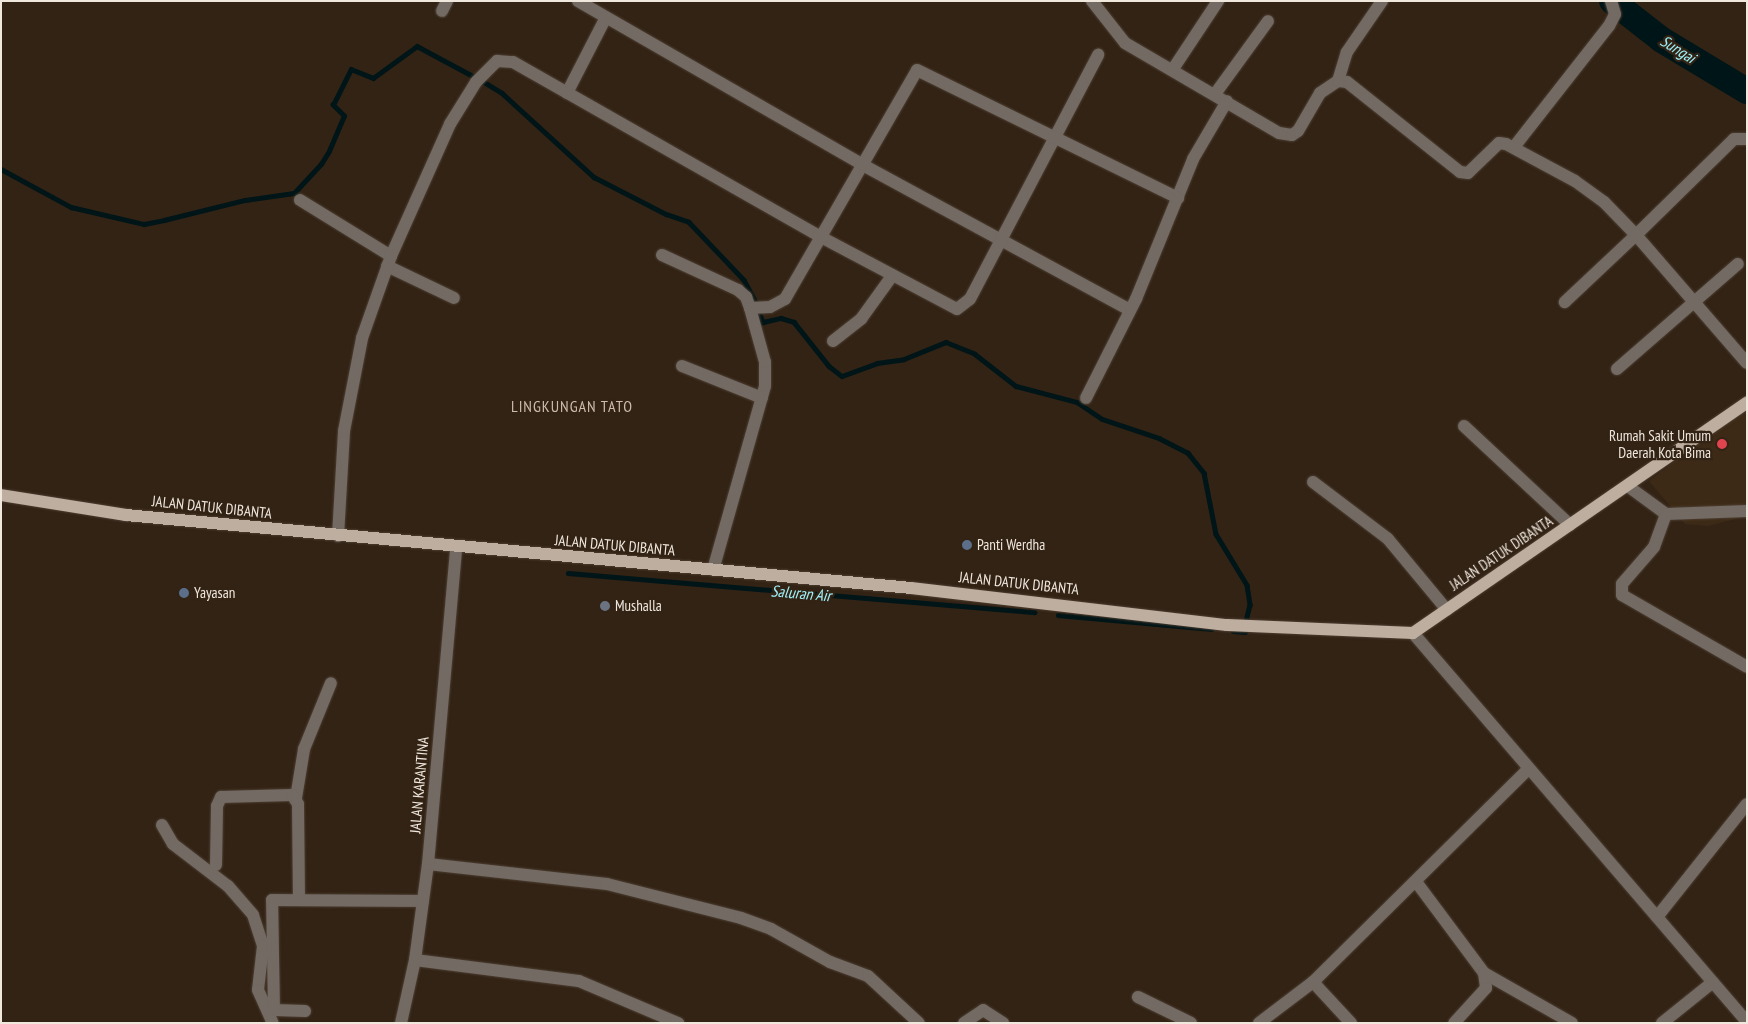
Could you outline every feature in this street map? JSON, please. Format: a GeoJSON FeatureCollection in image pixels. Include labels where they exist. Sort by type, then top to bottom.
{"type":"FeatureCollection","features":[{"type":"Feature","properties":{"kind":"main road","name":"JALAN DATUK DIBANTA"},"geometry":{"type":"LineString","coordinates":[[1,495],[126,515],[456,548],[911,588],[1227,625],[1413,633],[1570,525],[1629,487],[1747,403]]}},
{"type":"Feature","properties":{"kind":"street"},"geometry":{"type":"LineString","coordinates":[[578,1],[861,164],[1001,242],[1130,310]]}},
{"type":"Feature","properties":{"kind":"street"},"geometry":{"type":"LineString","coordinates":[[1092,1],[1125,43],[1279,133],[1292,135],[1298,131],[1320,93],[1338,81],[1347,52],[1378,3]]}},
{"type":"Feature","properties":{"kind":"street"},"geometry":{"type":"LineString","coordinates":[[1173,70],[1218,1]]}},
{"type":"Feature","properties":{"kind":"street"},"geometry":{"type":"LineString","coordinates":[[1514,147],[1609,26],[1615,14],[1611,1]]}},
{"type":"Feature","properties":{"kind":"street"},"geometry":{"type":"LineString","coordinates":[[567,93],[606,17]]}},
{"type":"Feature","properties":{"kind":"street"},"geometry":{"type":"LineString","coordinates":[[1215,94],[1268,20]]}},
{"type":"Feature","properties":{"kind":"street"},"geometry":{"type":"LineString","coordinates":[[338,536],[348,400],[362,338],[389,261],[450,124],[476,82],[497,61],[513,62],[818,236],[957,309],[970,299],[1057,138],[1098,55]]}},
{"type":"Feature","properties":{"kind":"street"},"geometry":{"type":"LineString","coordinates":[[750,308],[770,306],[785,299],[818,236],[917,70],[1178,198]]}},
{"type":"Feature","properties":{"kind":"street"},"geometry":{"type":"LineString","coordinates":[[1338,81],[1347,82],[1460,172],[1468,173],[1475,168],[1499,143],[1514,147],[1589,191],[1636,235],[1747,363]]}},
{"type":"Feature","properties":{"kind":"street"},"geometry":{"type":"LineString","coordinates":[[1086,398],[1130,310],[1178,198],[1192,159],[1227,101]]}},
{"type":"Feature","properties":{"kind":"street"},"geometry":{"type":"LineString","coordinates":[[1565,302],[1734,139],[1747,138]]}},
{"type":"Feature","properties":{"kind":"street"},"geometry":{"type":"LineString","coordinates":[[300,200],[389,261],[454,298]]}},
{"type":"Feature","properties":{"kind":"street"},"geometry":{"type":"LineString","coordinates":[[662,255],[738,290],[746,297],[765,362],[762,398],[713,570]]}},
{"type":"Feature","properties":{"kind":"street"},"geometry":{"type":"LineString","coordinates":[[1617,369],[1738,264]]}},
{"type":"Feature","properties":{"kind":"street"},"geometry":{"type":"LineString","coordinates":[[833,341],[861,319],[892,276]]}},
{"type":"Feature","properties":{"kind":"street"},"geometry":{"type":"LineString","coordinates":[[682,366],[762,398]]}},
{"type":"Feature","properties":{"kind":"street"},"geometry":{"type":"LineString","coordinates":[[1464,426],[1570,525]]}},
{"type":"Feature","properties":{"kind":"street"},"geometry":{"type":"LineString","coordinates":[[1313,482],[1388,539],[1447,610]]}},
{"type":"Feature","properties":{"kind":"street"},"geometry":{"type":"LineString","coordinates":[[1629,487],[1666,514],[1747,511]]}},
{"type":"Feature","properties":{"kind":"street"},"geometry":{"type":"LineString","coordinates":[[1666,514],[1654,547],[1622,584],[1622,595],[1747,667]]}},
{"type":"Feature","properties":{"kind":"street","name":"JALAN KARANTINA"},"geometry":{"type":"LineString","coordinates":[[401,1023],[415,960],[428,864],[456,548]]}},
{"type":"Feature","properties":{"kind":"street"},"geometry":{"type":"LineString","coordinates":[[1413,633],[1747,1022]]}},
{"type":"Feature","properties":{"kind":"street"},"geometry":{"type":"LineString","coordinates":[[299,898],[296,798],[304,749],[331,683]]}},
{"type":"Feature","properties":{"kind":"street"},"geometry":{"type":"LineString","coordinates":[[1259,1023],[1313,982],[1528,769]]}},
{"type":"Feature","properties":{"kind":"street"},"geometry":{"type":"LineString","coordinates":[[216,865],[217,806],[221,797],[288,795],[296,798]]}},
{"type":"Feature","properties":{"kind":"street"},"geometry":{"type":"LineString","coordinates":[[1656,917],[1747,804]]}},
{"type":"Feature","properties":{"kind":"street"},"geometry":{"type":"LineString","coordinates":[[162,825],[173,844],[228,886],[253,915],[263,946],[258,990],[273,1023]]}},
{"type":"Feature","properties":{"kind":"street"},"geometry":{"type":"LineString","coordinates":[[428,864],[607,884],[742,918],[771,929],[830,962],[868,976],[919,1023]]}},
{"type":"Feature","properties":{"kind":"street"},"geometry":{"type":"LineString","coordinates":[[1416,882],[1484,973],[1572,1023]]}},
{"type":"Feature","properties":{"kind":"street"},"geometry":{"type":"LineString","coordinates":[[304,1011],[274,1010],[272,900],[299,898],[423,901]]}},
{"type":"Feature","properties":{"kind":"street"},"geometry":{"type":"LineString","coordinates":[[415,960],[579,981],[662,1019],[678,1023]]}},
{"type":"Feature","properties":{"kind":"street"},"geometry":{"type":"LineString","coordinates":[[1454,1023],[1486,988],[1484,973]]}},
{"type":"Feature","properties":{"kind":"street"},"geometry":{"type":"LineString","coordinates":[[1313,982],[1351,1023]]}},
{"type":"Feature","properties":{"kind":"street"},"geometry":{"type":"LineString","coordinates":[[1662,1023],[1713,982]]}},
{"type":"Feature","properties":{"kind":"street"},"geometry":{"type":"LineString","coordinates":[[1138,998],[1191,1023]]}},
{"type":"Feature","properties":{"kind":"street"},"geometry":{"type":"LineString","coordinates":[[964,1023],[983,1010],[1003,1023]]}},
{"type":"Feature","properties":{"kind":"shaded area","name":"Rumah Sakit Umum Daerah Kota Bima"},"geometry":{"type":"Polygon","coordinates":[[[1747,406],[1747,516],[1708,526],[1685,524],[1649,481],[1747,406]]]}},
{"type":"Feature","properties":{"kind":"waterway","name":"Sungai"},"geometry":{"type":"LineString","coordinates":[[1612,1],[1662,40],[1747,91]]}},
{"type":"Feature","properties":{"kind":"waterway"},"geometry":{"type":"LineString","coordinates":[[1,169],[71,207],[144,224],[245,200],[294,193],[321,164],[329,151],[344,116],[333,105],[351,69],[373,78],[417,46],[473,76]]}},
{"type":"Feature","properties":{"kind":"waterway"},"geometry":{"type":"LineString","coordinates":[[484,82],[502,93],[594,177],[666,214],[689,222],[744,280],[755,301]]}},
{"type":"Feature","properties":{"kind":"waterway"},"geometry":{"type":"LineString","coordinates":[[760,315],[763,322],[781,318],[794,322],[829,366],[842,376],[877,363],[904,359],[946,342],[975,354],[1016,386],[1077,402],[1102,419],[1159,438],[1188,453],[1204,473],[1216,534],[1247,585],[1250,605],[1246,621]]}},
{"type":"Feature","properties":{"kind":"waterway","name":"Saluran Air"},"geometry":{"type":"LineString","coordinates":[[568,573],[1034,612]]}},
{"type":"Feature","properties":{"kind":"waterway","name":"Saluran Air"},"geometry":{"type":"LineString","coordinates":[[1058,615],[1211,629]]}},
{"type":"Feature","properties":{"kind":"waterway","name":"Saluran Air"},"geometry":{"type":"LineString","coordinates":[[1233,631],[1245,632]]}},
{"type":"Feature","properties":{"kind":"place","name":"Rumah Sakit Umum Daerah Kota Bima"},"geometry":{"type":"Point","coordinates":[1722,444]}},
{"type":"Feature","properties":{"kind":"place","name":"Panti Werdha"},"geometry":{"type":"Point","coordinates":[967,545]}},
{"type":"Feature","properties":{"kind":"place","name":"Yayasan"},"geometry":{"type":"Point","coordinates":[184,593]}},
{"type":"Feature","properties":{"kind":"place","name":"Mushalla"},"geometry":{"type":"Point","coordinates":[605,606]}},
{"type":"Feature","properties":{"kind":"district","name":"LINGKUNGAN TATO"},"geometry":{"type":"Point","coordinates":[572,406]}}]}
